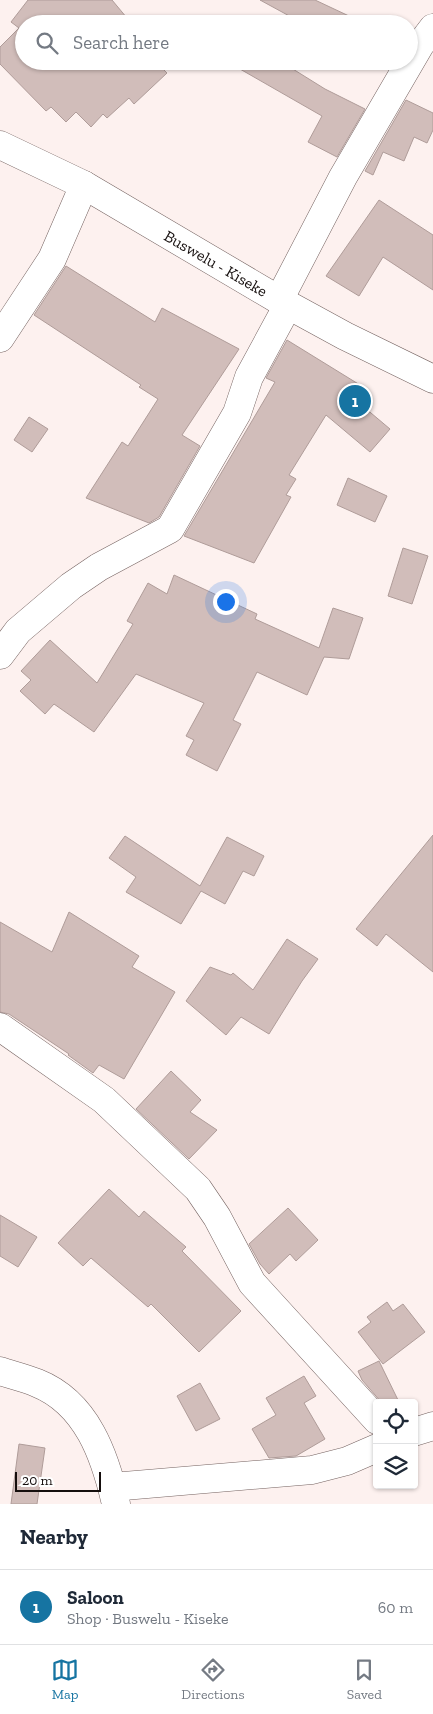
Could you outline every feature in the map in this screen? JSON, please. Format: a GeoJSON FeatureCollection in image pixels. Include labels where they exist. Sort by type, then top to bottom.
{"type":"FeatureCollection","features":[{"type":"Feature","properties":{"kind":"street"},"geometry":{"type":"LineString","coordinates":[[418,48],[433,28]]}},
{"type":"Feature","properties":{"kind":"street"},"geometry":{"type":"LineString","coordinates":[[0,654],[18,631],[71,586],[99,567],[170,529],[236,413],[249,377],[343,176],[405,70]]}},
{"type":"Feature","properties":{"kind":"street","name":"Buswelu - Kiseke"},"geometry":{"type":"LineString","coordinates":[[0,145],[84,185],[283,302],[433,379]]}},
{"type":"Feature","properties":{"kind":"street"},"geometry":{"type":"LineString","coordinates":[[0,338],[52,259],[84,185]]}},
{"type":"Feature","properties":{"kind":"street"},"geometry":{"type":"LineString","coordinates":[[0,1027],[104,1100],[198,1189],[217,1217],[252,1282],[373,1416]]}},
{"type":"Feature","properties":{"kind":"street"},"geometry":{"type":"LineString","coordinates":[[0,1371],[38,1383],[71,1404],[88,1425],[114,1495],[312,1470],[348,1461],[373,1450]]}},
{"type":"Feature","properties":{"kind":"street"},"geometry":{"type":"LineString","coordinates":[[418,1431],[433,1426]]}},
{"type":"Feature","properties":{"kind":"building"},"geometry":{"type":"Polygon","coordinates":[[[28,0],[112,0],[124,15],[16,15],[28,0]]]}},
{"type":"Feature","properties":{"kind":"building"},"geometry":{"type":"Polygon","coordinates":[[[260,0],[315,0],[347,15],[288,15],[260,0]]]}},
{"type":"Feature","properties":{"kind":"building"},"geometry":{"type":"Polygon","coordinates":[[[15,17],[15,25],[11,22],[15,17]]]}},
{"type":"Feature","properties":{"kind":"building"},"geometry":{"type":"Polygon","coordinates":[[[15,32],[15,70],[164,70],[167,73],[134,104],[129,98],[107,118],[103,114],[91,127],[76,112],[66,122],[51,107],[46,111],[0,64],[0,47],[15,32]]]}},
{"type":"Feature","properties":{"kind":"building"},"geometry":{"type":"Polygon","coordinates":[[[242,70],[294,70],[325,89],[365,109],[337,157],[308,142],[322,116],[242,70]]]}},
{"type":"Feature","properties":{"kind":"building"},"geometry":{"type":"Polygon","coordinates":[[[406,100],[433,113],[433,130],[427,143],[414,137],[404,161],[383,152],[373,175],[365,171],[406,100]]]}},
{"type":"Feature","properties":{"kind":"building"},"geometry":{"type":"Polygon","coordinates":[[[379,200],[433,235],[433,290],[383,257],[359,296],[326,276],[379,200]]]}},
{"type":"Feature","properties":{"kind":"building"},"geometry":{"type":"Polygon","coordinates":[[[66,266],[155,322],[162,308],[239,349],[182,435],[200,446],[159,517],[149,523],[86,498],[122,442],[128,446],[158,399],[139,387],[141,385],[34,315],[66,266]]]}},
{"type":"Feature","properties":{"kind":"building"},"geometry":{"type":"Polygon","coordinates":[[[287,340],[360,385],[352,397],[390,429],[370,452],[326,415],[289,475],[296,479],[286,495],[291,497],[254,563],[184,536],[275,382],[266,378],[287,340]]]}},
{"type":"Feature","properties":{"kind":"building"},"geometry":{"type":"Polygon","coordinates":[[[29,417],[48,429],[32,452],[14,440],[29,417]]]}},
{"type":"Feature","properties":{"kind":"building"},"geometry":{"type":"Polygon","coordinates":[[[348,478],[387,496],[375,522],[337,505],[348,478]]]}},
{"type":"Feature","properties":{"kind":"building"},"geometry":{"type":"Polygon","coordinates":[[[403,548],[428,556],[412,604],[388,596],[403,548]]]}},
{"type":"Feature","properties":{"kind":"building"},"geometry":{"type":"Polygon","coordinates":[[[174,575],[257,614],[255,619],[319,648],[333,608],[363,618],[349,659],[324,657],[307,695],[257,672],[233,720],[241,724],[217,771],[186,755],[194,740],[186,736],[204,703],[136,674],[94,732],[54,704],[45,714],[20,691],[31,680],[21,671],[50,640],[97,683],[133,624],[127,621],[148,583],[167,594],[174,575]]]}},
{"type":"Feature","properties":{"kind":"building"},"geometry":{"type":"Polygon","coordinates":[[[433,835],[433,972],[386,934],[377,946],[356,929],[433,835]]]}},
{"type":"Feature","properties":{"kind":"building"},"geometry":{"type":"Polygon","coordinates":[[[125,836],[200,886],[227,837],[264,856],[254,876],[243,871],[225,904],[201,891],[181,924],[126,892],[136,877],[109,858],[125,836]]]}},
{"type":"Feature","properties":{"kind":"building"},"geometry":{"type":"Polygon","coordinates":[[[69,912],[139,956],[132,967],[175,992],[124,1079],[99,1065],[93,1073],[69,1054],[9,1014],[0,1012],[0,922],[52,952],[69,912]]]}},
{"type":"Feature","properties":{"kind":"building"},"geometry":{"type":"Polygon","coordinates":[[[287,939],[318,959],[269,1034],[241,1017],[226,1035],[186,1001],[210,967],[231,975],[233,973],[253,990],[287,939]]]}},
{"type":"Feature","properties":{"kind":"building"},"geometry":{"type":"Polygon","coordinates":[[[171,1071],[201,1100],[190,1112],[217,1130],[189,1159],[136,1109],[171,1071]]]}},
{"type":"Feature","properties":{"kind":"building"},"geometry":{"type":"Polygon","coordinates":[[[109,1189],[139,1217],[144,1211],[186,1247],[182,1251],[241,1311],[199,1352],[151,1304],[148,1307],[91,1258],[83,1266],[58,1243],[109,1189]]]}},
{"type":"Feature","properties":{"kind":"building"},"geometry":{"type":"Polygon","coordinates":[[[288,1208],[318,1240],[296,1261],[290,1254],[269,1274],[260,1264],[249,1244],[288,1208]]]}},
{"type":"Feature","properties":{"kind":"building"},"geometry":{"type":"Polygon","coordinates":[[[0,1215],[37,1237],[18,1267],[0,1256],[0,1215]]]}},
{"type":"Feature","properties":{"kind":"building"},"geometry":{"type":"Polygon","coordinates":[[[387,1302],[393,1311],[403,1304],[425,1332],[383,1364],[358,1332],[371,1322],[367,1317],[387,1302]]]}},
{"type":"Feature","properties":{"kind":"building"},"geometry":{"type":"Polygon","coordinates":[[[379,1361],[398,1399],[379,1399],[362,1380],[358,1371],[379,1361]]]}},
{"type":"Feature","properties":{"kind":"building"},"geometry":{"type":"Polygon","coordinates":[[[304,1376],[316,1396],[304,1403],[325,1439],[296,1456],[269,1458],[252,1429],[276,1415],[266,1398],[304,1376]]]}},
{"type":"Feature","properties":{"kind":"building"},"geometry":{"type":"Polygon","coordinates":[[[200,1383],[220,1419],[196,1431],[177,1396],[200,1383]]]}},
{"type":"Feature","properties":{"kind":"building"},"geometry":{"type":"Polygon","coordinates":[[[19,1444],[45,1448],[37,1504],[11,1504],[19,1444]]]}},
{"type":"Feature","properties":{"kind":"place","name":"Saloon"},"geometry":{"type":"Point","coordinates":[355,401]}}]}
